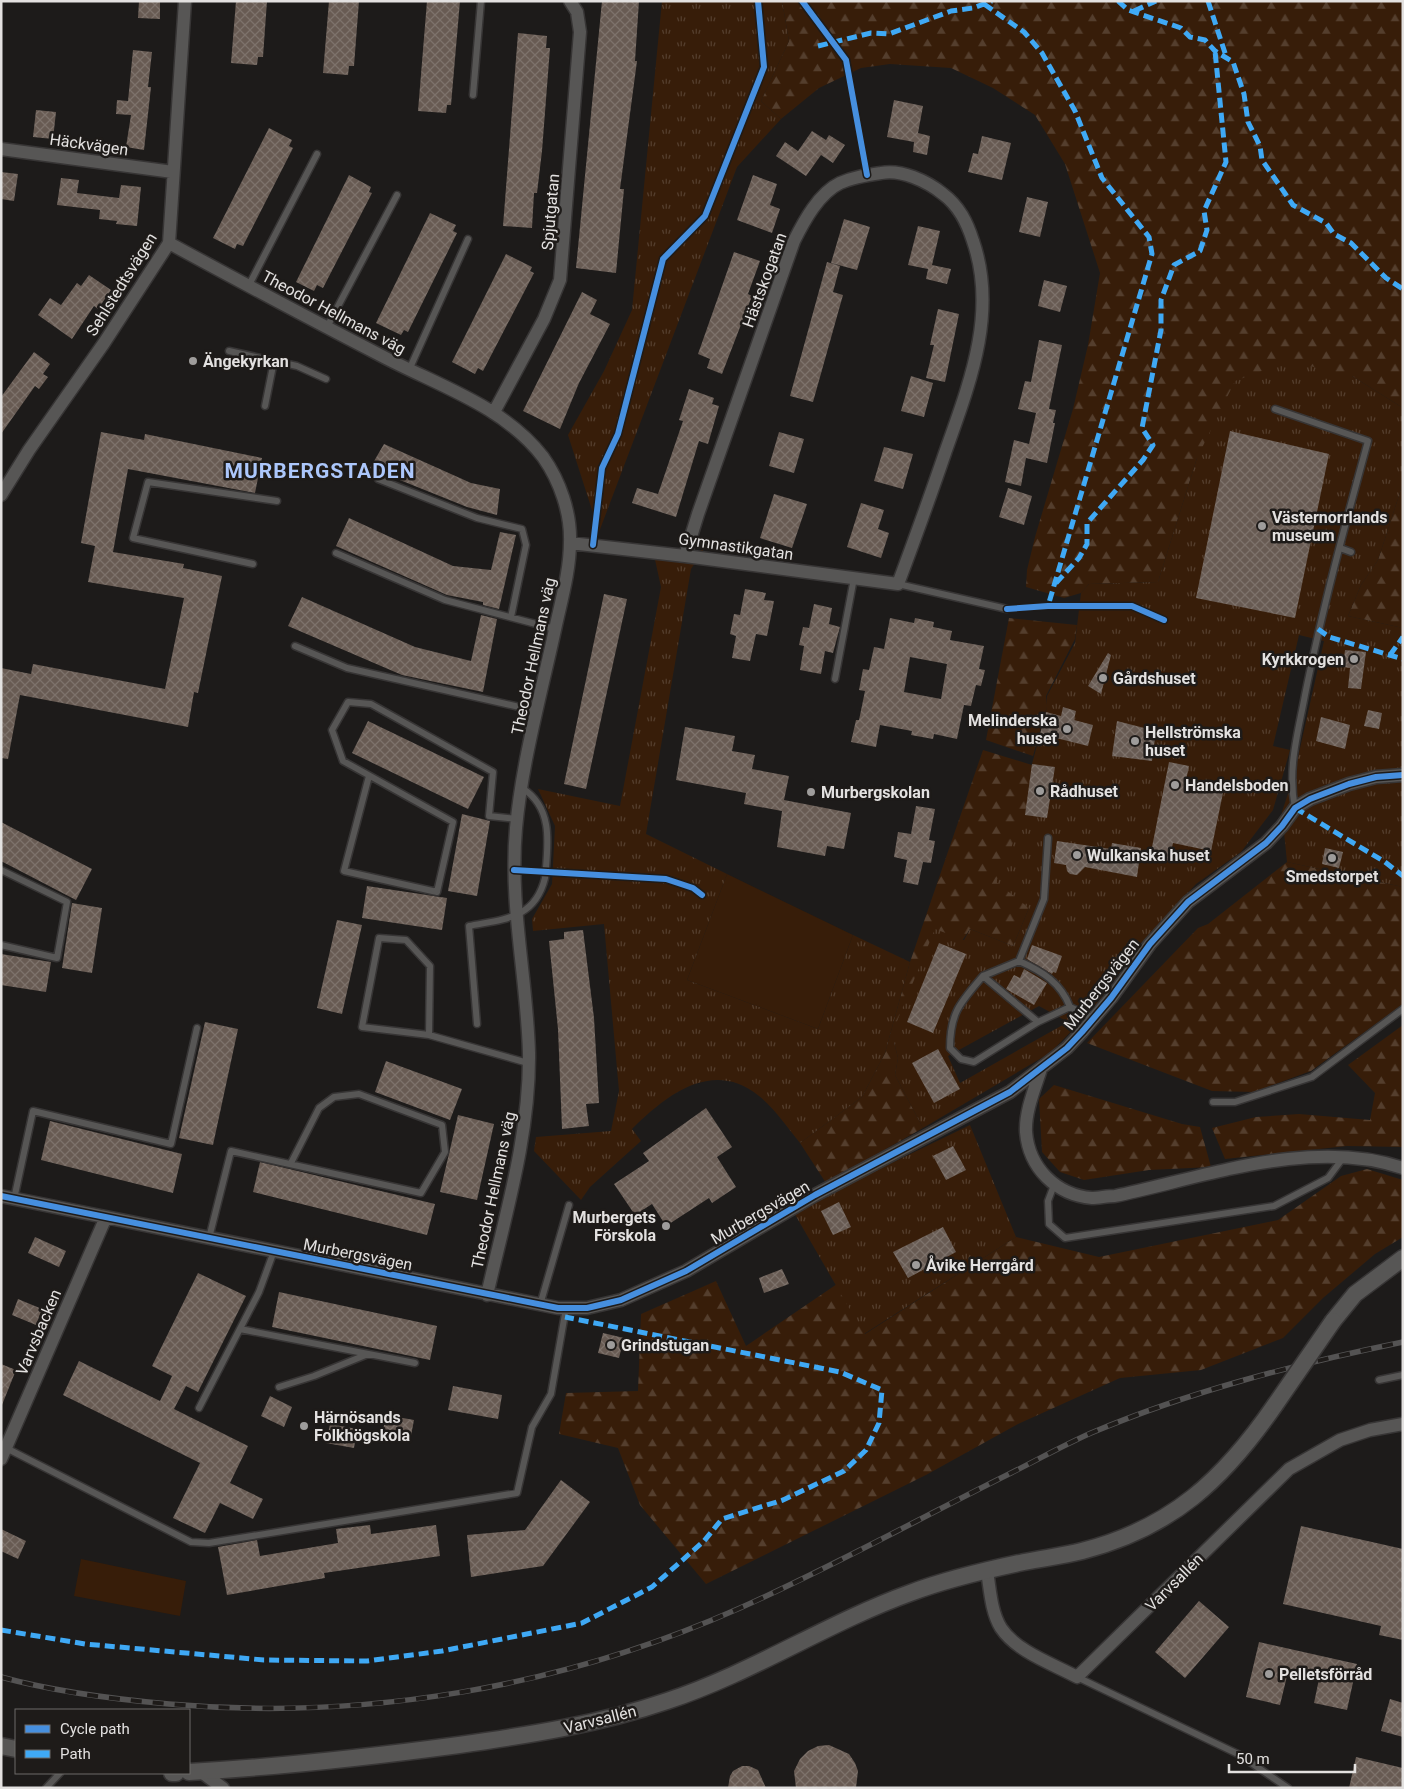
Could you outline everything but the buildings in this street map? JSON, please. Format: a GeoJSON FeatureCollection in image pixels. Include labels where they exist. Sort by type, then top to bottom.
{"type":"FeatureCollection","features":[{"type":"Feature","properties":{"kind":"street","name":"Sehlstedtsvägen"},"geometry":{"type":"LineString","coordinates":[[1,495],[29,450],[104,343],[169,243],[185,1]]}},
{"type":"Feature","properties":{"kind":"street","name":"Spjutgatan"},"geometry":{"type":"LineString","coordinates":[[494,412],[544,319],[560,280],[580,32],[577,12],[570,1]]}},
{"type":"Feature","properties":{"kind":"street","name":"Häckvägen"},"geometry":{"type":"LineString","coordinates":[[1,149],[173,172]]}},
{"type":"Feature","properties":{"kind":"street","name":"Hästskogatan"},"geometry":{"type":"LineString","coordinates":[[686,556],[698,514],[794,241],[801,226],[831,188],[840,182],[892,171],[937,189],[957,207],[969,229],[982,280],[982,329],[971,377],[898,584]]}},
{"type":"Feature","properties":{"kind":"street","name":"Theodor Hellmans väg"},"geometry":{"type":"LineString","coordinates":[[169,243],[409,370],[494,412],[524,435],[545,460],[560,489],[568,514],[570,543],[517,819],[514,870],[528,1063],[527,1105],[517,1167],[487,1294]]}},
{"type":"Feature","properties":{"kind":"street","name":"Gymnastikgatan"},"geometry":{"type":"LineString","coordinates":[[570,543],[898,584]]}},
{"type":"Feature","properties":{"kind":"street","name":"Murbergsvägen"},"geometry":{"type":"LineString","coordinates":[[8,1197],[540,1304],[566,1308],[587,1308],[621,1300],[686,1272],[815,1195],[1010,1092],[1067,1048],[1094,1018],[1169,921],[1188,902],[1266,843],[1295,808],[1310,798],[1349,784],[1376,776],[1403,775]]}},
{"type":"Feature","properties":{"kind":"street"},"geometry":{"type":"LineString","coordinates":[[1041,1068],[1029,1105],[1026,1132],[1031,1155],[1041,1172],[1054,1185],[1072,1193],[1092,1198],[1107,1196],[1270,1162],[1305,1157],[1343,1158],[1386,1163],[1403,1168]]}},
{"type":"Feature","properties":{"kind":"street","name":"Varvsbacken"},"geometry":{"type":"LineString","coordinates":[[4,1454],[106,1217]]}},
{"type":"Feature","properties":{"kind":"street","name":"Varvsallén"},"geometry":{"type":"LineString","coordinates":[[195,1772],[293,1765],[414,1751],[520,1736],[623,1714],[668,1701],[733,1675],[910,1593],[987,1571],[1080,1552],[1115,1541],[1151,1526],[1195,1496],[1239,1454],[1333,1321],[1355,1294],[1403,1258]]}},
{"type":"Feature","properties":{"kind":"street","name":"Varvsallén"},"geometry":{"type":"LineString","coordinates":[[1077,1677],[1289,1469],[1340,1440],[1370,1430],[1403,1424]]}},
{"type":"Feature","properties":{"kind":"street"},"geometry":{"type":"LineString","coordinates":[[987,1571],[993,1606],[1001,1628],[1016,1643],[1077,1677]]}},
{"type":"Feature","properties":{"kind":"street"},"geometry":{"type":"LineString","coordinates":[[1,1746],[15,1749]]}},
{"type":"Feature","properties":{"kind":"street"},"geometry":{"type":"LineString","coordinates":[[195,1772],[223,1788]]}},
{"type":"Feature","properties":{"kind":"lane"},"geometry":{"type":"LineString","coordinates":[[473,95],[482,1]]}},
{"type":"Feature","properties":{"kind":"lane"},"geometry":{"type":"LineString","coordinates":[[249,285],[317,154]]}},
{"type":"Feature","properties":{"kind":"lane"},"geometry":{"type":"LineString","coordinates":[[327,327],[397,195]]}},
{"type":"Feature","properties":{"kind":"lane"},"geometry":{"type":"LineString","coordinates":[[409,370],[468,239]]}},
{"type":"Feature","properties":{"kind":"lane"},"geometry":{"type":"LineString","coordinates":[[229,351],[297,366],[326,379]]}},
{"type":"Feature","properties":{"kind":"lane"},"geometry":{"type":"LineString","coordinates":[[265,406],[274,361]]}},
{"type":"Feature","properties":{"kind":"lane"},"geometry":{"type":"LineString","coordinates":[[1275,409],[1368,441],[1318,629],[1292,763],[1291,788],[1295,808]]}},
{"type":"Feature","properties":{"kind":"lane"},"geometry":{"type":"LineString","coordinates":[[378,479],[477,518],[522,530],[526,546],[511,618]]}},
{"type":"Feature","properties":{"kind":"lane"},"geometry":{"type":"LineString","coordinates":[[253,564],[133,538],[148,482],[277,501]]}},
{"type":"Feature","properties":{"kind":"lane"},"geometry":{"type":"LineString","coordinates":[[1340,548],[1351,552]]}},
{"type":"Feature","properties":{"kind":"lane"},"geometry":{"type":"LineString","coordinates":[[336,553],[446,600],[555,629]]}},
{"type":"Feature","properties":{"kind":"lane"},"geometry":{"type":"LineString","coordinates":[[835,678],[854,578]]}},
{"type":"Feature","properties":{"kind":"lane"},"geometry":{"type":"LineString","coordinates":[[898,584],[1006,609]]}},
{"type":"Feature","properties":{"kind":"lane"},"geometry":{"type":"LineString","coordinates":[[295,646],[346,668],[538,711]]}},
{"type":"Feature","properties":{"kind":"lane"},"geometry":{"type":"LineString","coordinates":[[369,776],[344,871],[437,892],[453,822],[343,761],[332,730],[348,702],[371,704],[493,772],[489,816],[517,819]]}},
{"type":"Feature","properties":{"kind":"lane"},"geometry":{"type":"LineString","coordinates":[[477,1024],[470,926],[516,917],[532,905],[543,887],[548,832],[547,821],[531,794],[522,788]]}},
{"type":"Feature","properties":{"kind":"lane"},"geometry":{"type":"LineString","coordinates":[[1048,838],[1044,899],[1019,961],[982,976],[956,1007],[950,1033],[950,1048],[961,1059],[974,1062],[1038,1022],[1070,1007]]}},
{"type":"Feature","properties":{"kind":"lane"},"geometry":{"type":"LineString","coordinates":[[1,870],[67,902],[57,958],[1,946]]}},
{"type":"Feature","properties":{"kind":"lane"},"geometry":{"type":"LineString","coordinates":[[429,1035],[430,966],[406,940],[379,938],[362,1027],[429,1035],[528,1063]]}},
{"type":"Feature","properties":{"kind":"lane"},"geometry":{"type":"LineString","coordinates":[[1019,961],[1056,982],[1067,997],[1070,1007],[1094,1018]]}},
{"type":"Feature","properties":{"kind":"lane"},"geometry":{"type":"LineString","coordinates":[[982,976],[1038,1022]]}},
{"type":"Feature","properties":{"kind":"lane"},"geometry":{"type":"LineString","coordinates":[[1213,1102],[1235,1102],[1312,1077],[1403,1009]]}},
{"type":"Feature","properties":{"kind":"lane"},"geometry":{"type":"LineString","coordinates":[[8,1197],[33,1111],[171,1144],[197,1028]]}},
{"type":"Feature","properties":{"kind":"lane"},"geometry":{"type":"LineString","coordinates":[[209,1238],[231,1151],[421,1193],[446,1152],[442,1125],[359,1094],[334,1097],[319,1108],[291,1163]]}},
{"type":"Feature","properties":{"kind":"lane"},"geometry":{"type":"LineString","coordinates":[[1054,1185],[1048,1201],[1049,1224],[1065,1238],[1274,1206],[1328,1178],[1343,1158]]}},
{"type":"Feature","properties":{"kind":"lane"},"geometry":{"type":"LineString","coordinates":[[540,1304],[569,1205]]}},
{"type":"Feature","properties":{"kind":"lane"},"geometry":{"type":"LineString","coordinates":[[199,1408],[259,1292],[274,1251]]}},
{"type":"Feature","properties":{"kind":"lane"},"geometry":{"type":"LineString","coordinates":[[4,1454],[191,1542],[208,1543],[517,1493],[532,1427],[551,1394],[566,1308]]}},
{"type":"Feature","properties":{"kind":"lane"},"geometry":{"type":"LineString","coordinates":[[240,1329],[415,1363]]}},
{"type":"Feature","properties":{"kind":"lane"},"geometry":{"type":"LineString","coordinates":[[279,1387],[314,1376],[369,1353]]}},
{"type":"Feature","properties":{"kind":"lane"},"geometry":{"type":"LineString","coordinates":[[1379,1380],[1403,1375]]}},
{"type":"Feature","properties":{"kind":"lane"},"geometry":{"type":"LineString","coordinates":[[1077,1677],[1238,1754],[1288,1788]]}},
{"type":"Feature","properties":{"kind":"lane"},"geometry":{"type":"LineString","coordinates":[[46,1788],[59,1774]]}},
{"type":"Feature","properties":{"kind":"green space"},"geometry":{"type":"Polygon","coordinates":[[[662,1],[782,1],[789,41],[761,101],[781,119],[737,167],[599,532],[568,435],[604,371],[632,310],[662,1]]]}},
{"type":"Feature","properties":{"kind":"green space"},"geometry":{"type":"Polygon","coordinates":[[[782,1],[1403,1],[1403,408],[1352,376],[1197,458],[1158,582],[1089,584],[1081,593],[1064,598],[1026,587],[1027,570],[1035,537],[1073,409],[1088,345],[1100,273],[1065,164],[1035,115],[993,88],[951,68],[890,64],[861,68],[819,88],[781,119],[761,101],[789,41],[782,1]]]}},
{"type":"Feature","properties":{"kind":"green space"},"geometry":{"type":"Polygon","coordinates":[[[1289,361],[1352,376],[1403,408],[1403,483],[1378,560],[1361,585],[1348,616],[1403,628],[1403,887],[1287,862],[1282,812],[1294,775],[1324,641],[1299,635],[1273,746],[1290,750],[1273,810],[1241,852],[1196,884],[1141,943],[1093,1009],[1050,1053],[923,1128],[895,1075],[898,1058],[894,1042],[895,1026],[935,929],[964,940],[970,929],[1013,946],[1029,908],[996,882],[1025,815],[1032,764],[1046,712],[1047,696],[1075,643],[1081,593],[1089,584],[1158,582],[1197,458],[1235,381],[1289,361]],[[1039,1006],[948,1056],[960,1083],[1068,1022],[1039,1006]]]}},
{"type":"Feature","properties":{"kind":"green space"},"geometry":{"type":"Polygon","coordinates":[[[1403,483],[1403,628],[1348,616],[1361,585],[1378,560],[1403,483]]]}},
{"type":"Feature","properties":{"kind":"green space"},"geometry":{"type":"Polygon","coordinates":[[[704,549],[691,569],[646,834],[727,874],[687,980],[818,1029],[853,935],[910,962],[885,1053],[862,1097],[800,1143],[776,1112],[759,1096],[742,1085],[725,1080],[708,1081],[691,1086],[675,1094],[645,1116],[632,1129],[641,1141],[590,1187],[581,1200],[534,1151],[536,1137],[611,1131],[619,1091],[604,924],[533,931],[532,919],[552,884],[555,826],[538,789],[620,806],[661,587],[654,555],[682,558],[704,549]]]}},
{"type":"Feature","properties":{"kind":"green space"},"geometry":{"type":"Polygon","coordinates":[[[1009,618],[1077,625],[1075,639],[1046,696],[1047,706],[1033,756],[986,740],[1009,618]]]}},
{"type":"Feature","properties":{"kind":"green space"},"geometry":{"type":"Polygon","coordinates":[[[983,750],[1032,765],[1029,908],[1013,946],[970,929],[894,1042],[898,1058],[895,1075],[923,1128],[826,1183],[800,1143],[862,1097],[885,1053],[910,962],[983,750]]]}},
{"type":"Feature","properties":{"kind":"green space"},"geometry":{"type":"Polygon","coordinates":[[[1287,862],[1403,887],[1403,1004],[1311,1071],[1254,1092],[1212,1091],[1087,1043],[1198,928],[1208,924],[1287,862]]]}},
{"type":"Feature","properties":{"kind":"green space"},"geometry":{"type":"Polygon","coordinates":[[[727,874],[853,935],[818,1029],[687,980],[727,874]]]}},
{"type":"Feature","properties":{"kind":"green space"},"geometry":{"type":"Polygon","coordinates":[[[1403,1025],[1403,1147],[1347,1146],[1225,1159],[1212,1128],[1256,1117],[1299,1114],[1370,1120],[1375,1093],[1348,1065],[1403,1025]]]}},
{"type":"Feature","properties":{"kind":"green space"},"geometry":{"type":"Polygon","coordinates":[[[1054,1085],[1182,1124],[1200,1127],[1211,1167],[1149,1170],[1084,1180],[1060,1172],[1042,1152],[1039,1099],[1054,1085]]]}},
{"type":"Feature","properties":{"kind":"green space"},"geometry":{"type":"Polygon","coordinates":[[[970,1125],[1016,1237],[864,1334],[793,1211],[970,1125]]]}},
{"type":"Feature","properties":{"kind":"green space"},"geometry":{"type":"Polygon","coordinates":[[[1367,1169],[1403,1180],[1403,1237],[1375,1254],[1323,1298],[1283,1338],[1201,1370],[1120,1378],[1018,1424],[926,1475],[706,1584],[640,1505],[618,1448],[559,1434],[566,1393],[638,1391],[641,1314],[716,1281],[746,1346],[837,1284],[865,1334],[1016,1237],[1099,1257],[1278,1220],[1341,1176],[1367,1169]]]}},
{"type":"Feature","properties":{"kind":"green space"},"geometry":{"type":"Polygon","coordinates":[[[81,1559],[186,1581],[180,1616],[74,1596],[81,1559]]]}},
{"type":"Feature","properties":{"kind":"railway"},"geometry":{"type":"LineString","coordinates":[[1,1677],[42,1687],[105,1697],[169,1704],[242,1708],[315,1707],[388,1702],[460,1692],[532,1678],[602,1659],[672,1636],[740,1608],[842,1559],[1071,1442],[1129,1418],[1244,1380],[1403,1342]]}},
{"type":"Feature","properties":{"kind":"marked path"},"geometry":{"type":"LineString","coordinates":[[818,46],[871,33],[889,34],[951,11],[973,8],[992,1]]}},
{"type":"Feature","properties":{"kind":"marked path"},"geometry":{"type":"LineString","coordinates":[[1118,1],[1128,10],[1181,28],[1190,37],[1205,40],[1215,51],[1233,62],[1244,94],[1248,122],[1260,146],[1262,160],[1293,205],[1326,223],[1334,234],[1351,243],[1386,278],[1403,289]]}},
{"type":"Feature","properties":{"kind":"marked path"},"geometry":{"type":"LineString","coordinates":[[1134,11],[1156,1]]}},
{"type":"Feature","properties":{"kind":"marked path"},"geometry":{"type":"LineString","coordinates":[[1208,1],[1226,56]]}},
{"type":"Feature","properties":{"kind":"marked path"},"geometry":{"type":"LineString","coordinates":[[984,4],[1024,32],[1042,53],[1075,111],[1102,178],[1149,237],[1152,254],[1048,606]]}},
{"type":"Feature","properties":{"kind":"marked path"},"geometry":{"type":"LineString","coordinates":[[1056,583],[1079,558],[1087,544],[1087,523],[1143,460],[1153,445],[1142,428],[1161,330],[1161,300],[1174,265],[1200,251],[1207,230],[1204,211],[1226,162],[1215,51]]}},
{"type":"Feature","properties":{"kind":"marked path"},"geometry":{"type":"LineString","coordinates":[[1318,629],[1329,637],[1403,659]]}},
{"type":"Feature","properties":{"kind":"marked path"},"geometry":{"type":"LineString","coordinates":[[1390,655],[1403,637]]}},
{"type":"Feature","properties":{"kind":"marked path"},"geometry":{"type":"LineString","coordinates":[[1295,808],[1385,862],[1403,876]]}},
{"type":"Feature","properties":{"kind":"marked path"},"geometry":{"type":"LineString","coordinates":[[1,1630],[85,1644],[264,1660],[367,1661],[442,1651],[582,1623],[652,1587],[704,1541],[722,1519],[783,1500],[844,1471],[866,1450],[879,1423],[882,1390],[840,1372],[565,1317]]}},
{"type":"Feature","properties":{"kind":"cycle path"},"geometry":{"type":"LineString","coordinates":[[593,545],[602,468],[618,434],[663,259],[705,216],[764,67],[758,1]]}},
{"type":"Feature","properties":{"kind":"cycle path"},"geometry":{"type":"LineString","coordinates":[[802,1],[846,60],[867,175]]}},
{"type":"Feature","properties":{"kind":"cycle path"},"geometry":{"type":"LineString","coordinates":[[1007,609],[1048,606],[1132,606],[1164,620]]}},
{"type":"Feature","properties":{"kind":"cycle path"},"geometry":{"type":"LineString","coordinates":[[1,1196],[558,1308],[587,1308],[621,1300],[686,1271],[815,1195],[1010,1092],[1067,1048],[1111,998],[1150,944],[1188,902],[1266,843],[1295,808],[1310,799],[1349,784],[1376,777],[1403,775]]}},
{"type":"Feature","properties":{"kind":"cycle path"},"geometry":{"type":"LineString","coordinates":[[514,870],[666,879],[693,888],[702,895]]}},
{"type":"Feature","properties":{"kind":"place","name":"Ängekyrkan"},"geometry":{"type":"Point","coordinates":[193,361]}},
{"type":"Feature","properties":{"kind":"place","name":"Västernorrlands museum"},"geometry":{"type":"Point","coordinates":[1262,526]}},
{"type":"Feature","properties":{"kind":"place","name":"Kyrkkrogen"},"geometry":{"type":"Point","coordinates":[1354,659]}},
{"type":"Feature","properties":{"kind":"place","name":"Gårdshuset"},"geometry":{"type":"Point","coordinates":[1103,678]}},
{"type":"Feature","properties":{"kind":"place","name":"Melinderska huset"},"geometry":{"type":"Point","coordinates":[1067,729]}},
{"type":"Feature","properties":{"kind":"place","name":"Hellströmska huset"},"geometry":{"type":"Point","coordinates":[1135,741]}},
{"type":"Feature","properties":{"kind":"place","name":"Handelsboden"},"geometry":{"type":"Point","coordinates":[1175,785]}},
{"type":"Feature","properties":{"kind":"place","name":"Rådhuset"},"geometry":{"type":"Point","coordinates":[1040,791]}},
{"type":"Feature","properties":{"kind":"place","name":"Murbergskolan"},"geometry":{"type":"Point","coordinates":[811,792]}},
{"type":"Feature","properties":{"kind":"place","name":"Wulkanska huset"},"geometry":{"type":"Point","coordinates":[1077,855]}},
{"type":"Feature","properties":{"kind":"place","name":"Smedstorpet"},"geometry":{"type":"Point","coordinates":[1332,858]}},
{"type":"Feature","properties":{"kind":"place","name":"Murbergets Förskola"},"geometry":{"type":"Point","coordinates":[666,1226]}},
{"type":"Feature","properties":{"kind":"place","name":"Åvike Herrgård"},"geometry":{"type":"Point","coordinates":[916,1265]}},
{"type":"Feature","properties":{"kind":"place","name":"Grindstugan"},"geometry":{"type":"Point","coordinates":[611,1345]}},
{"type":"Feature","properties":{"kind":"place","name":"Härnösands Folkhögskola"},"geometry":{"type":"Point","coordinates":[304,1426]}},
{"type":"Feature","properties":{"kind":"place","name":"Pelletsförråd"},"geometry":{"type":"Point","coordinates":[1269,1674]}},
{"type":"Feature","properties":{"kind":"district","name":"MURBERGSTADEN"},"geometry":{"type":"Point","coordinates":[320,471]}}]}
